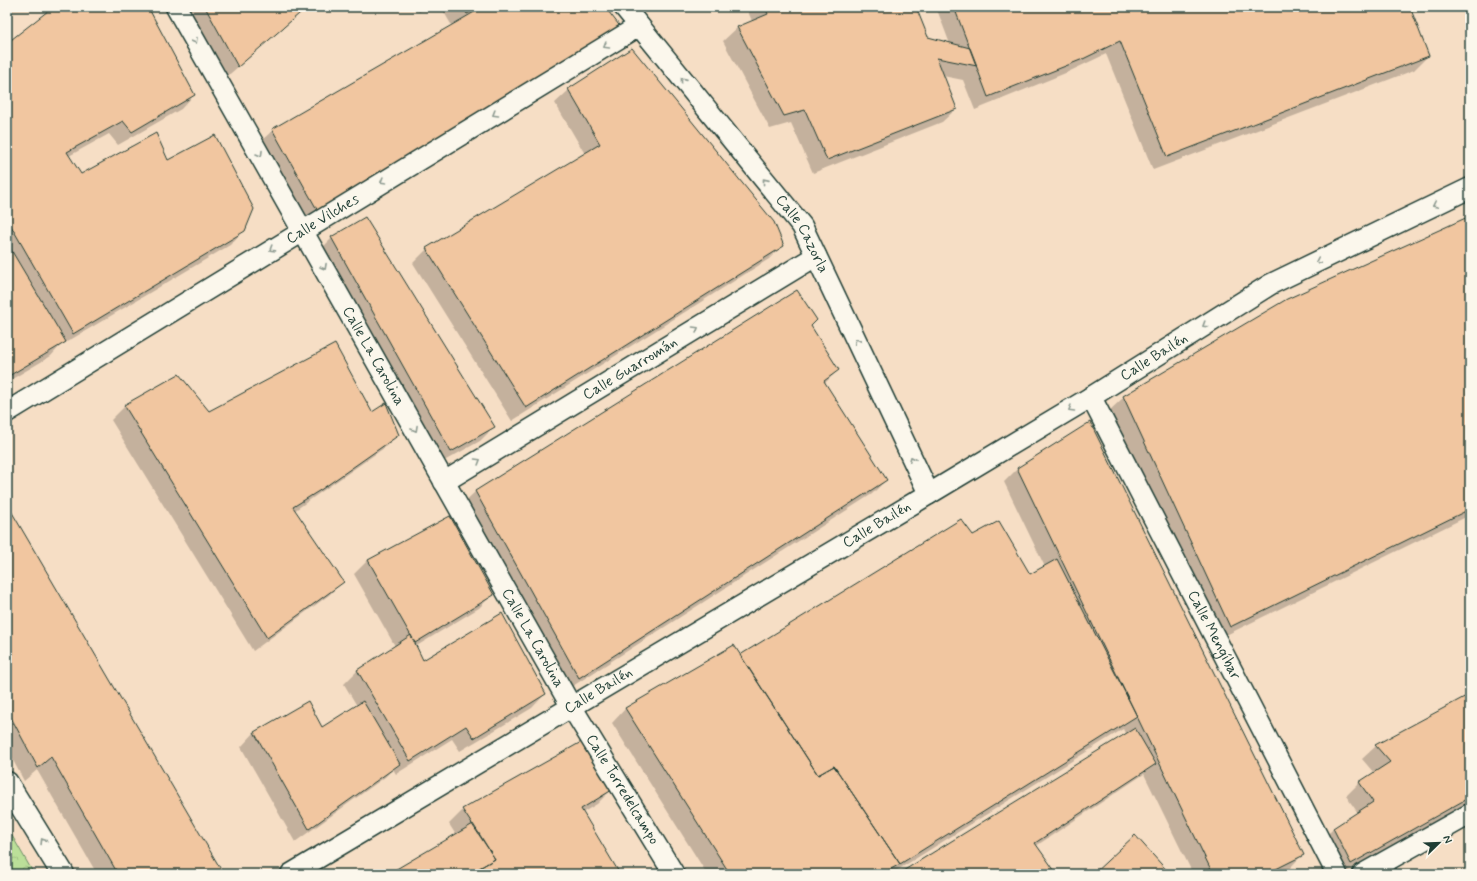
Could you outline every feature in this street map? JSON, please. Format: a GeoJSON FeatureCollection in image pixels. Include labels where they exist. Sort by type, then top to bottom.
{"type":"FeatureCollection","features":[{"type":"Feature","properties":{"kind":"street","name":"Calle La Carolina"},"geometry":{"type":"LineString","coordinates":[[176,7],[571,706]]}},
{"type":"Feature","properties":{"kind":"street","name":"Calle Cazorla"},"geometry":{"type":"LineString","coordinates":[[624,7],[802,226],[929,494]]}},
{"type":"Feature","properties":{"kind":"street","name":"Calle Vilches"},"geometry":{"type":"LineString","coordinates":[[7,412],[639,26]]}},
{"type":"Feature","properties":{"kind":"street","name":"Calle Bailén"},"geometry":{"type":"LineString","coordinates":[[291,874],[1091,397],[1271,284],[1470,188]]}},
{"type":"Feature","properties":{"kind":"street","name":"Calle Guarromán"},"geometry":{"type":"LineString","coordinates":[[444,482],[816,256]]}},
{"type":"Feature","properties":{"kind":"street","name":"Calle Mengíbar"},"geometry":{"type":"LineString","coordinates":[[1091,397],[1337,874]]}},
{"type":"Feature","properties":{"kind":"street","name":"Calle Torredelcampo"},"geometry":{"type":"LineString","coordinates":[[571,706],[674,874]]}},
{"type":"Feature","properties":{"kind":"street"},"geometry":{"type":"LineString","coordinates":[[7,783],[63,874]]}},
{"type":"Feature","properties":{"kind":"street"},"geometry":{"type":"LineString","coordinates":[[1363,874],[1470,814]]}},
{"type":"Feature","properties":{"kind":"shaded area"},"geometry":{"type":"Polygon","coordinates":[[[7,7],[1470,7],[1470,874],[7,874],[7,7]]]}},
{"type":"Feature","properties":{"kind":"green space"},"geometry":{"type":"Polygon","coordinates":[[[7,827],[34,874],[7,874],[7,827]]]}},
{"type":"Feature","properties":{"kind":"building"},"geometry":{"type":"Polygon","coordinates":[[[53,7],[148,7],[195,95],[132,132],[123,121],[67,152],[81,174],[156,133],[168,160],[215,135],[254,209],[245,231],[73,334],[7,219],[7,43],[53,7]]]}},
{"type":"Feature","properties":{"kind":"building"},"geometry":{"type":"Polygon","coordinates":[[[205,7],[307,7],[238,67],[205,7]]]}},
{"type":"Feature","properties":{"kind":"building"},"geometry":{"type":"Polygon","coordinates":[[[463,7],[479,7],[467,14],[463,7]]]}},
{"type":"Feature","properties":{"kind":"building"},"geometry":{"type":"Polygon","coordinates":[[[483,7],[605,7],[622,29],[319,213],[272,129],[483,7]]]}},
{"type":"Feature","properties":{"kind":"building"},"geometry":{"type":"Polygon","coordinates":[[[765,7],[916,7],[928,37],[970,48],[977,66],[937,58],[957,109],[827,160],[805,110],[784,116],[737,27],[768,14],[765,7]]]}},
{"type":"Feature","properties":{"kind":"building"},"geometry":{"type":"Polygon","coordinates":[[[954,7],[1410,7],[1429,56],[1167,157],[1120,41],[1083,59],[988,97],[954,7]]]}},
{"type":"Feature","properties":{"kind":"building"},"geometry":{"type":"Polygon","coordinates":[[[632,48],[774,222],[784,246],[526,408],[426,248],[600,144],[568,89],[632,48]]]}},
{"type":"Feature","properties":{"kind":"building"},"geometry":{"type":"Polygon","coordinates":[[[1470,216],[1470,509],[1230,627],[1123,396],[1287,299],[1470,216]]]}},
{"type":"Feature","properties":{"kind":"building"},"geometry":{"type":"Polygon","coordinates":[[[365,217],[495,427],[451,452],[331,237],[365,217]]]}},
{"type":"Feature","properties":{"kind":"building"},"geometry":{"type":"Polygon","coordinates":[[[7,243],[66,342],[7,377],[7,243]]]}},
{"type":"Feature","properties":{"kind":"building"},"geometry":{"type":"Polygon","coordinates":[[[797,290],[817,320],[811,326],[839,370],[824,381],[887,480],[579,678],[475,491],[797,290]]]}},
{"type":"Feature","properties":{"kind":"building"},"geometry":{"type":"Polygon","coordinates":[[[335,344],[372,412],[386,403],[399,435],[322,489],[293,507],[344,582],[267,638],[124,405],[179,374],[209,411],[335,344]]]}},
{"type":"Feature","properties":{"kind":"building"},"geometry":{"type":"Polygon","coordinates":[[[1090,422],[1304,855],[1266,874],[1213,874],[1017,468],[1090,422]]]}},
{"type":"Feature","properties":{"kind":"building"},"geometry":{"type":"Polygon","coordinates":[[[7,504],[223,873],[118,874],[51,757],[38,768],[7,710],[7,504]]]}},
{"type":"Feature","properties":{"kind":"building"},"geometry":{"type":"Polygon","coordinates":[[[450,516],[494,595],[415,643],[368,560],[450,516]]]}},
{"type":"Feature","properties":{"kind":"building"},"geometry":{"type":"Polygon","coordinates":[[[961,519],[973,535],[999,521],[1030,574],[1057,559],[1137,716],[900,864],[834,766],[818,775],[740,655],[961,519]]]}},
{"type":"Feature","properties":{"kind":"building"},"geometry":{"type":"Polygon","coordinates":[[[502,613],[546,694],[474,738],[466,726],[410,761],[357,670],[411,635],[423,660],[502,613]]]}},
{"type":"Feature","properties":{"kind":"building"},"geometry":{"type":"Polygon","coordinates":[[[734,645],[818,775],[834,766],[900,864],[882,874],[730,874],[625,708],[734,645]]]}},
{"type":"Feature","properties":{"kind":"building"},"geometry":{"type":"Polygon","coordinates":[[[1470,694],[1470,797],[1351,864],[1333,828],[1373,802],[1359,782],[1390,762],[1375,745],[1470,694]]]}},
{"type":"Feature","properties":{"kind":"building"},"geometry":{"type":"Polygon","coordinates":[[[308,701],[322,727],[363,701],[400,764],[309,829],[254,732],[308,701]]]}},
{"type":"Feature","properties":{"kind":"building"},"geometry":{"type":"Polygon","coordinates":[[[1135,728],[1156,764],[1035,843],[1057,874],[898,874],[1135,728]]]}},
{"type":"Feature","properties":{"kind":"building"},"geometry":{"type":"Polygon","coordinates":[[[583,741],[612,790],[581,809],[620,874],[469,874],[495,859],[462,809],[583,741]]]}},
{"type":"Feature","properties":{"kind":"building"},"geometry":{"type":"Polygon","coordinates":[[[473,824],[495,859],[469,874],[388,874],[473,824]]]}},
{"type":"Feature","properties":{"kind":"building"},"geometry":{"type":"Polygon","coordinates":[[[1135,835],[1170,874],[1093,874],[1135,835]]]}}]}
